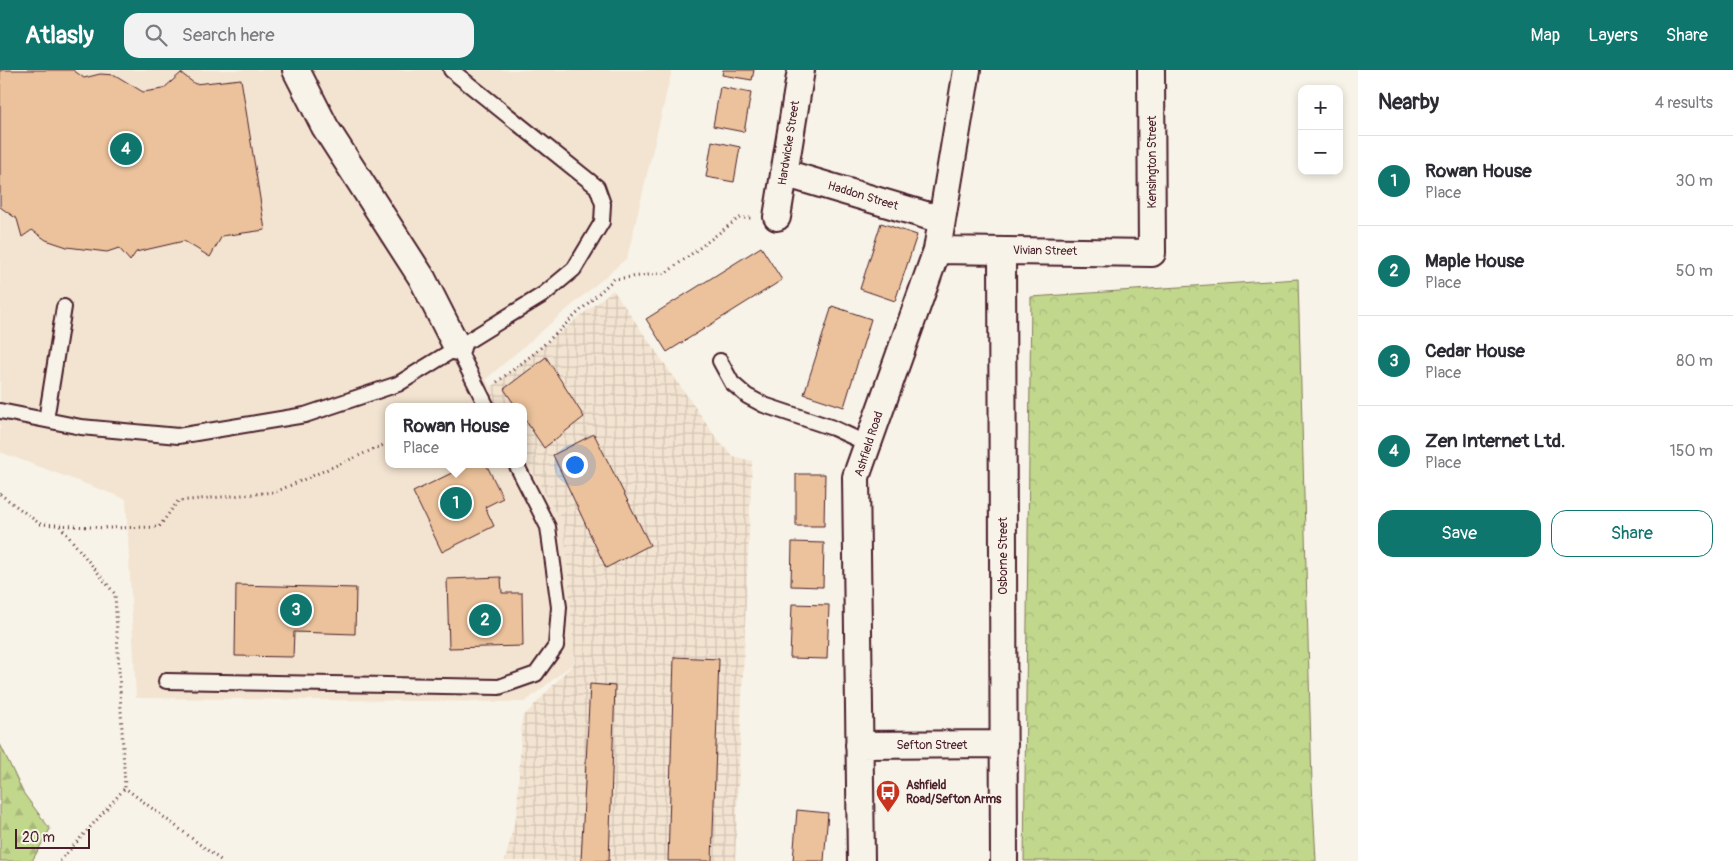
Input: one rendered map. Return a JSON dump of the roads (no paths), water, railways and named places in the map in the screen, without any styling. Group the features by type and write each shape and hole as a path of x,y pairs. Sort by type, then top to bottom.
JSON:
{"street":[{"path":"296,70 325,127 422,278 457,347"},
{"name":"Hardwicke Street","path":"777,216 800,70"},
{"name":"Ashfield Road","path":"861,861 856,477 937,250 967,70"},
{"name":"Kensington Street","path":"1151,70 1152,253"},
{"name":"Haddon Street","path":"784,173 942,220"},
{"name":"Vivian Street","path":"937,250 1152,253"},
{"name":"Osborne Street","path":"1002,251 1004,861"},
{"name":"Sefton Street","path":"860,745 1004,744"}],"lane":[{"path":"0,412 81,428 178,436 305,415 398,384 544,294 574,269 602,222 604,204 597,187 450,70"},
{"path":"46,420 64,308"},
{"path":"457,347 485,403"},
{"path":"720,361 732,383 746,396 764,405 833,428 868,444"},
{"path":"166,681 499,687 536,674 556,646 559,607 548,527 518,468"}],"place":[{"name":"Zen Internet Ltd.","path":"126,149"},
{"name":"Rowan House","path":"456,503"},
{"name":"Cedar House","path":"296,610"},
{"name":"Maple House","path":"485,620"},
{"name":"Ashfield Road/Sefton Arms","path":"888,813"}]}
